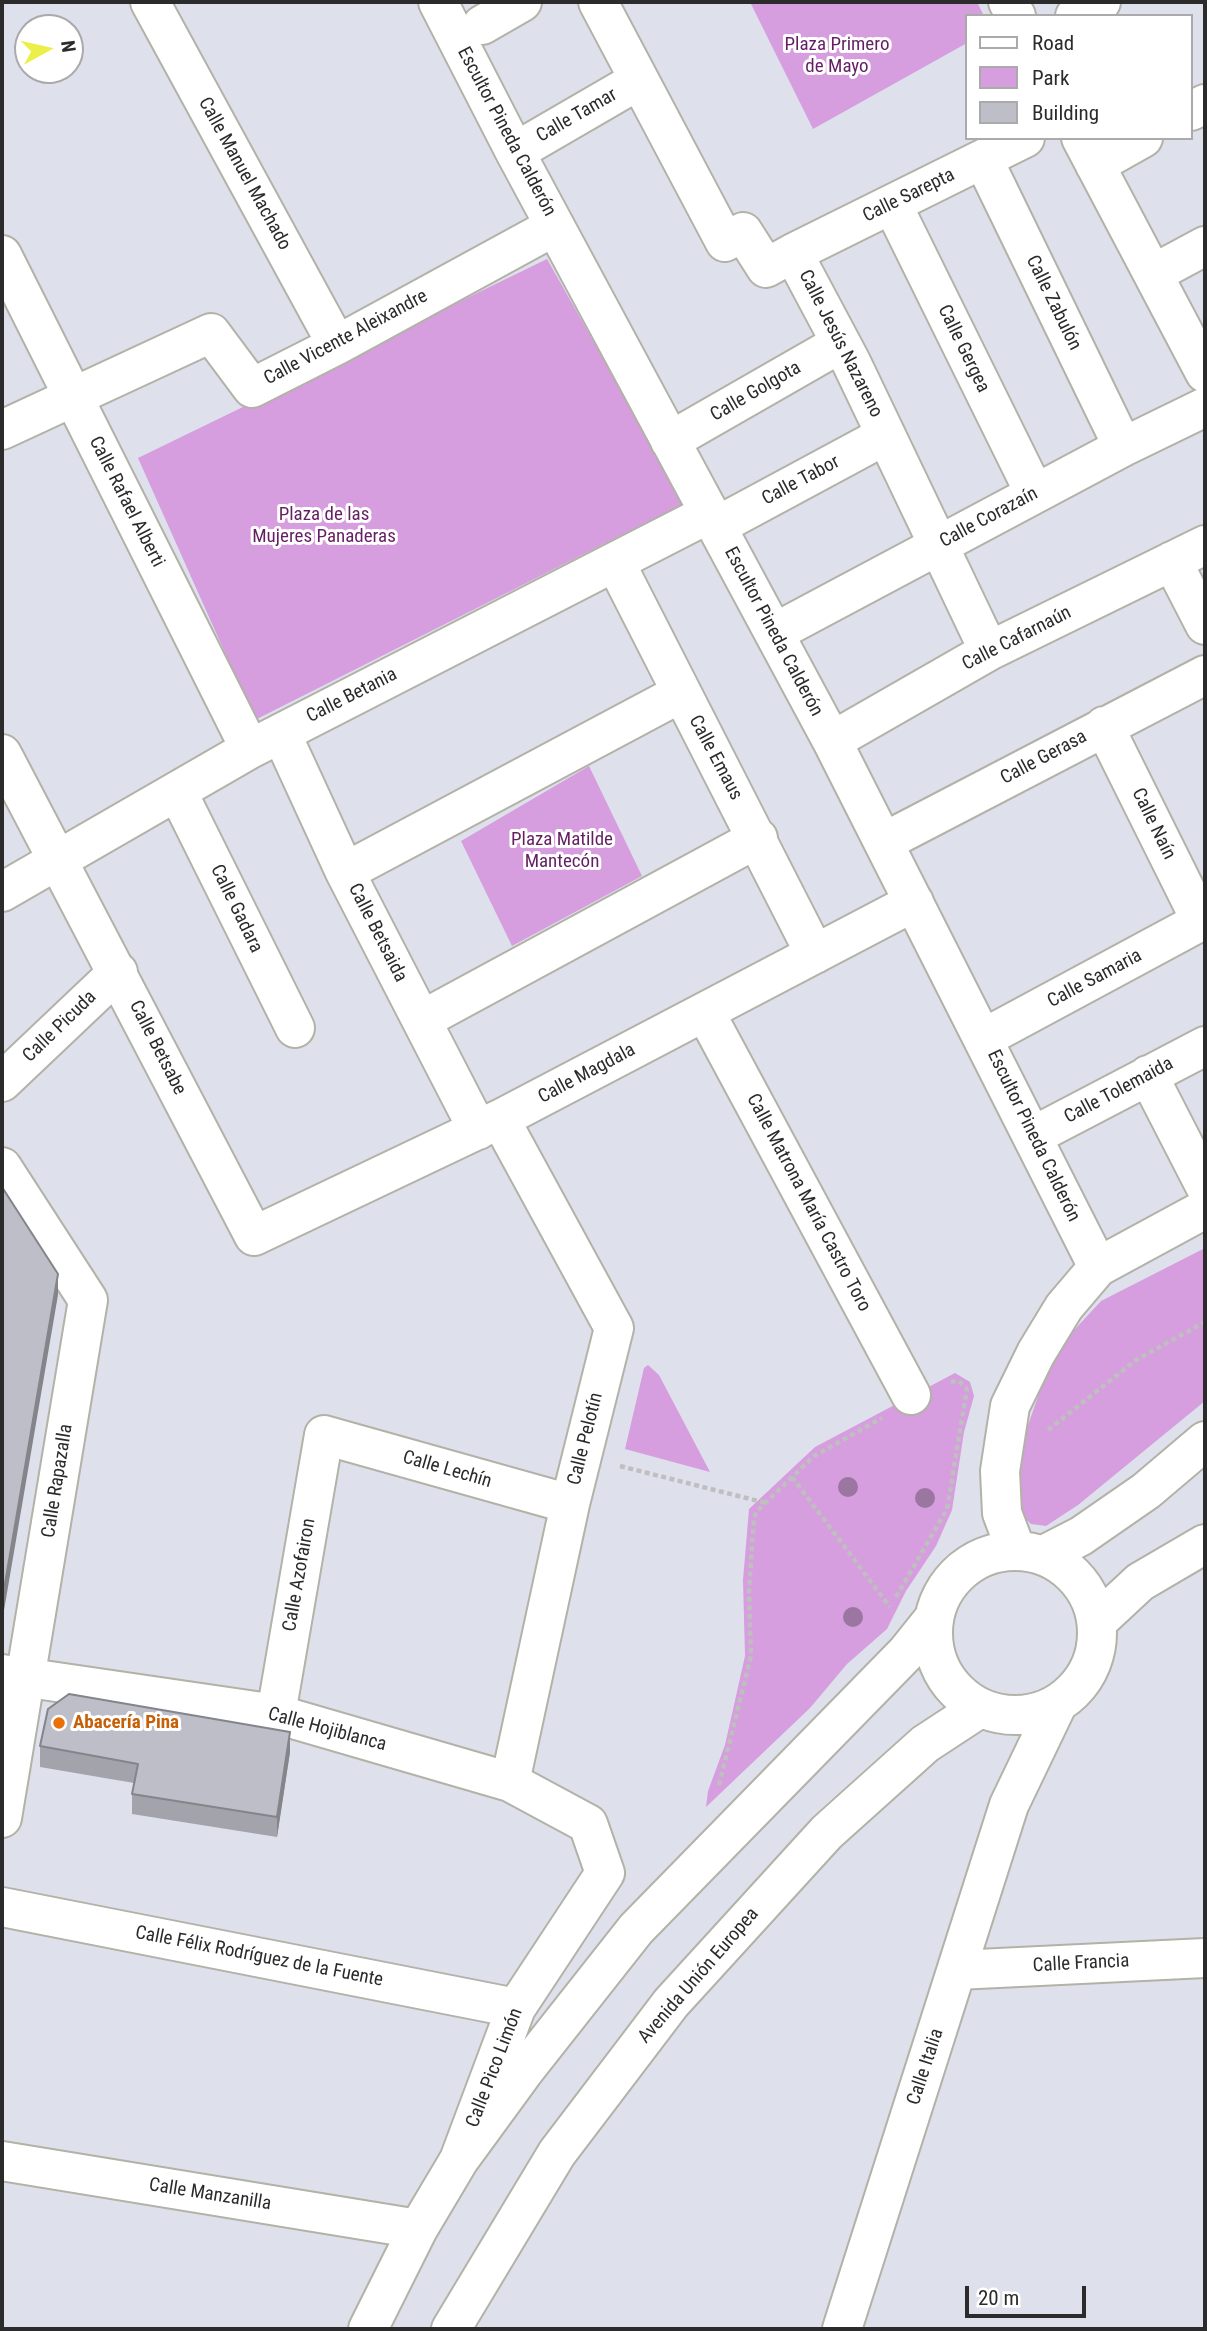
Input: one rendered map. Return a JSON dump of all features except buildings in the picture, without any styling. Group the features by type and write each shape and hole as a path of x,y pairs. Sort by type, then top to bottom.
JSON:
{"street":[{"name":"Calle Manuel Machado","path":"150,2 337,345"},
{"name":"Escultor Pineda Calderón","path":"438,2 515,152 832,741 1098,1267"},
{"path":"482,25 522,2"},
{"name":"Calle Jesús Nazareno","path":"598,2 725,242 743,232 766,268 793,253 841,343 989,651"},
{"path":"1080,14 1101,2"},
{"name":"Calle Tamar","path":"515,152 639,80"},
{"name":"Calle Sarepta","path":"793,253 1021,140"},
{"path":"1135,140 1088,152 1205,373"},
{"name":"Calle Zabulón","path":"983,159 1123,447"},
{"name":"Calle Gergea","path":"892,204 1035,494"},
{"name":"Calle Vicente Aleixandre","path":"2,430 72,395 211,333 252,388 337,345 555,226"},
{"path":"1153,274 1205,246"},
{"name":"Calle Rafael Alberti","path":"2,256 72,395 266,741"},
{"name":"Calle Golgota","path":"670,441 841,343"},
{"name":"Calle Corazaín","path":"774,633 1123,447 1205,407"},
{"name":"Calle Tabor","path":"713,520 886,435"},
{"name":"Calle Betania","path":"2,892 266,741 615,562 713,520"},
{"path":"1189,553 1205,625"},
{"name":"Calle Cafarnaún","path":"832,741 989,651 1189,553"},
{"name":"Calle Emaus","path":"615,562 815,954"},
{"name":"Calle Gerasa","path":"884,842 1205,675"},
{"path":"345,872 681,693"},
{"name":"Calle Naín","path":"1104,726 1203,920"},
{"name":"Calle Betsaida","path":"266,741 345,872 422,1020 489,1124"},
{"name":"Calle Betsabe","path":"2,754 254,1236"},
{"name":"Calle Gadara","path":"177,790 295,1028"},
{"path":"422,1020 758,838"},
{"name":"Calle Magdala","path":"254,1236 489,1124 914,902"},
{"name":"Calle Samaria","path":"984,1038 1203,920"},
{"name":"Calle Picuda","path":"2,1083 118,972"},
{"name":"Calle Matrona María Castro Toro","path":"705,1012 915,1398"},
{"name":"Calle Tolemaida","path":"1033,1136 1205,1046"},
{"path":"1148,1075 1205,1186"},
{"name":"Calle Pelotín","path":"489,1124 614,1328 570,1504 510,1782"},
{"name":"Calle Rapazalla","path":"2,1167 88,1300 14,1676 2,1818"},
{"path":"934,1618 935,1652 940,1668 953,1687 993,1712 1035,1714 1057,1705 1076,1690 1090,1669 1097,1646 1097,1622 1093,1603 1084,1586 1068,1569 1030,1552 1002,1513 1000,1471 1010,1406 1036,1353 1064,1307 1098,1267 1205,1209"},
{"name":"Calle Lechín","path":"324,1435 570,1504"},
{"name":"Calle Azofairon","path":"276,1714 324,1435"},
{"path":"368,2329 418,2229 459,2160 524,2071 636,1929 906,1653 934,1618 944,1591 962,1570 978,1559 1030,1552 1080,1536 1146,1491 1205,1441"},
{"path":"962,1570 1000,1471"},
{"path":"1097,1622 1140,1582 1205,1544"},
{"name":"Calle Hojiblanca","path":"14,1676 276,1714 510,1782 588,1824 605,1873"},
{"name":"Calle Italia","path":"842,2329 1009,1805 1057,1705"},
{"name":"Calle Italia","path":"993,1712 1009,1805"},
{"name":"Avenida Unión Europea","path":"451,2329 557,2153 671,2003 827,1832 925,1744 993,1712"},
{"name":"Calle Pico Limón","path":"459,2160 516,2008 605,1873"},
{"name":"Calle Félix Rodríguez de la Fuente","path":"2,1907 516,2008"},
{"name":"Calle Francia","path":"957,1970 1205,1958"},
{"name":"Calle Manzanilla","path":"2,2161 418,2229"}],"path":[{"path":"1000,1471 1136,1360 1205,1322"},
{"path":"730,1779 718,1789 751,1656 750,1577 754,1518 814,1456 915,1398 956,1380 967,1389 947,1509 886,1615"},
{"path":"631,1469 766,1503"},
{"path":"792,1477 890,1607"}],"green space":[{"name":"Plaza Primero de Mayo","path":"750,2 977,2 983,14 965,14 965,44 813,129"},
{"name":"Plaza de las Mujeres Panaderas","path":"547,259 685,503 255,720 138,458"},
{"name":"Plaza Matilde Mantecón","path":"589,766 642,876 512,946 461,841"},
{"path":"1205,1248 1205,1401 1078,1505 1046,1526 1031,1524 1016,1510 1015,1485 1026,1431 1043,1382 1065,1340 1101,1301"},
{"path":"648,1365 659,1375 710,1472 625,1449 644,1368"},
{"path":"955,1373 970,1382 974,1396 964,1432 952,1510 936,1546 906,1591 887,1629 847,1664 810,1708 706,1807 708,1791 725,1745 745,1656 743,1580 749,1509 815,1447"}],"place":[{"name":"Abacería Pina","path":"59,1723"}]}
